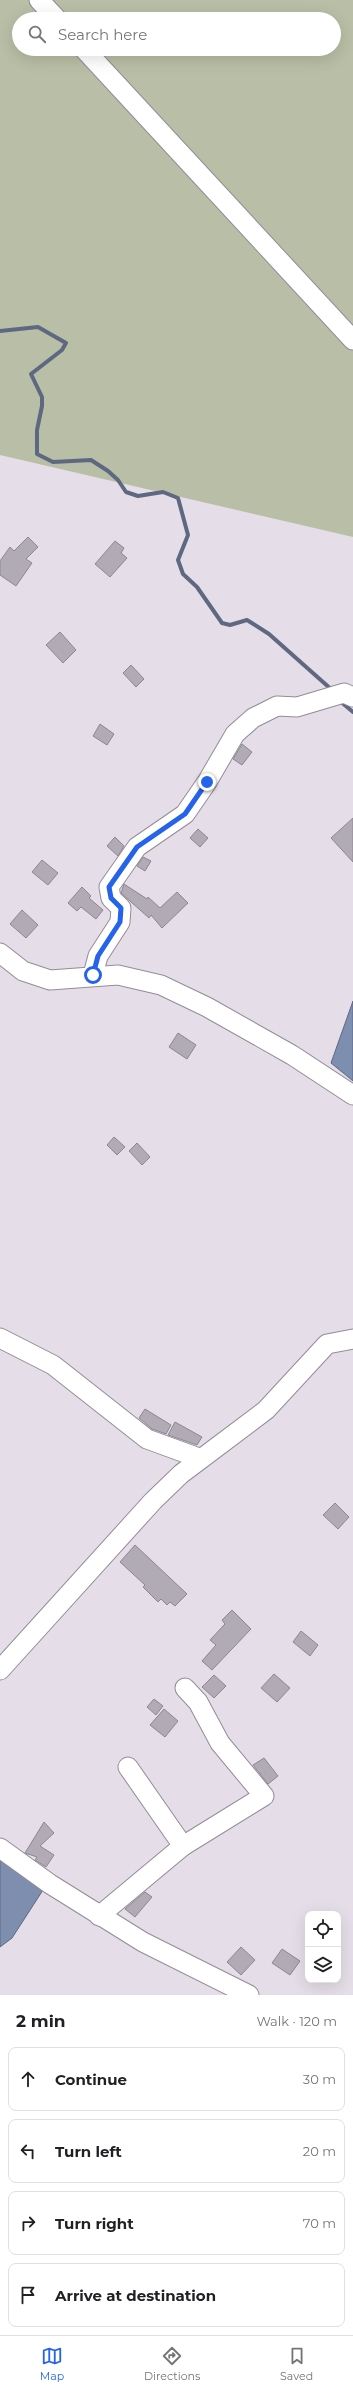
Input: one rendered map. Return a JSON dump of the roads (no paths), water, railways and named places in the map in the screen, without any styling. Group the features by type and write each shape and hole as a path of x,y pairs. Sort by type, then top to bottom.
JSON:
{"street":[{"path":"39,0 50,12"},
{"path":"90,56 353,340"},
{"path":"93,975 98,956 120,922 121,908 111,898 109,887 137,847 185,814 207,782 235,734 252,718 277,706 297,707 344,693 353,697"},
{"path":"0,953 23,971 50,980 93,975 118,975 161,984 207,1007 292,1054 353,1096"},
{"path":"0,1338 53,1365 147,1439 199,1458"},
{"path":"0,1670 153,1502 199,1458 225,1442 266,1410 327,1344 353,1339"},
{"path":"99,1916 183,1846 264,1796 220,1743 198,1702 185,1688"},
{"path":"128,1767 183,1846"},
{"path":"0,1848 99,1916 143,1942 249,1995"}],"water":[{"path":"353,1001 353,1081 331,1063"},
{"path":"0,1857 43,1890 12,1938 0,1947"}],"waterway":[{"path":"0,331 38,327 66,343 62,350 31,374 42,397 42,406 37,430 37,454 53,462 91,460 108,471 118,480 126,492 138,496 163,492 178,498 188,535 178,560 183,574 197,587 222,623 230,625 247,620 269,634 332,690"},
{"path":"340,701 353,712"}]}
